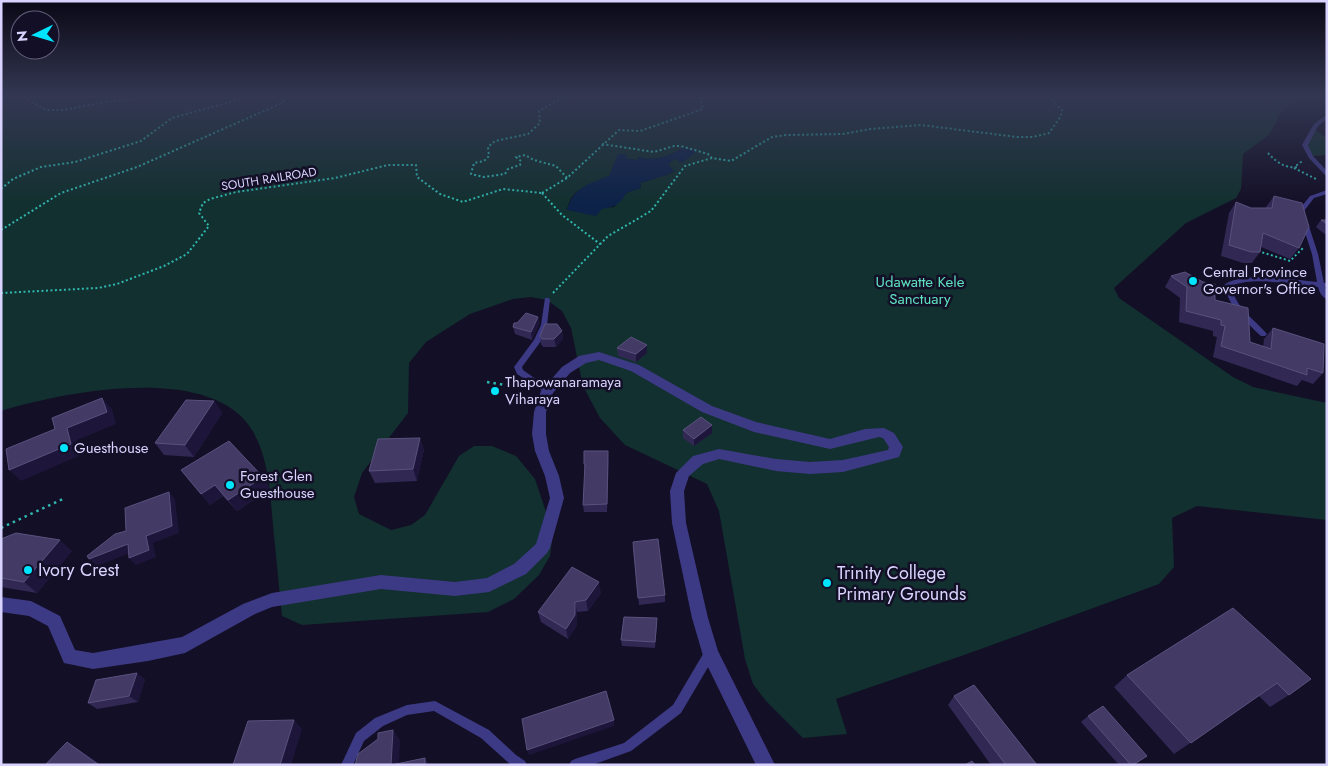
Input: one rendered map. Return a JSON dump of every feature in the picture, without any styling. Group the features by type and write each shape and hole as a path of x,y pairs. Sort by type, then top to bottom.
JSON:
{"street":[{"path":"1,604 31,610 54,621 70,658 93,661 148,653 185,645 249,609 272,600 381,582 455,589 489,585 520,569 542,548 557,498 552,476 542,451 539,434 540,412 547,392 566,370 583,359 599,356 635,368 707,409 754,427 830,444 842,443 874,432 883,432 889,436 896,447 894,453 843,466 810,468 776,465 719,454 698,460 683,473 676,491 679,523 700,618 710,652 766,765"}],"lane":[{"path":"1312,133 1305,145 1311,157 1327,175"},
{"path":"1327,192 1312,197 1301,211 1318,262 1327,297"},
{"path":"1263,334 1240,312 1232,300 1227,286 1232,282 1263,280 1323,285"},
{"path":"546,300 544,325 518,367 520,372 547,392"},
{"path":"575,765 627,747 677,709 710,652"},
{"path":"347,765 360,737 379,722 407,710 435,706 485,734 521,765"}],"path":[{"path":"1,189 13,179 41,167 75,162 111,152 141,141 152,133"},
{"path":"1,230 20,219 40,203 69,189 144,164 211,133"},
{"path":"530,133 495,141 488,147 489,156 484,161 474,163 471,174 484,177 505,174 508,169 520,165 521,161 516,157 525,155 534,160 556,166 567,178"},
{"path":"600,244 562,215 542,193 567,178 616,133"},
{"path":"546,300 608,236 652,211 685,166 712,158 731,161 772,137 853,133"},
{"path":"983,133 1033,137 1049,133"},
{"path":"602,144 654,152 674,146 708,154 712,158"},
{"path":"1268,152 1276,160 1318,180"},
{"path":"1294,168 1298,167 1297,165 1301,162 1300,157"},
{"name":"SOUTH RAILROAD","path":"1,293 98,288 117,284 164,266 187,254 209,226 199,213 203,203 210,199 236,192 335,178 388,165 416,164 417,177 440,194 463,202 503,189 542,193"},
{"path":"1257,258 1259,242"},
{"path":"1258,251 1290,261 1296,257 1304,245 1312,243"},
{"path":"487,382 547,392"},
{"path":"1,528 65,498"}],"green space":[{"name":"Udawatte Kele Sanctuary","path":"1,133 1271,133 1243,154 1241,189 1236,198 1186,223 1114,288 1119,298 1233,377 1253,387 1327,403 1327,520 1197,506 1172,518 1174,567 1159,584 967,654 836,699 847,734 803,738 766,701 753,684 745,659 719,511 707,484 625,445 600,418 583,386 571,328 562,311 547,300 531,297 513,299 470,314 426,342 409,363 408,413 362,473 354,497 359,514 391,530 411,525 425,515 459,456 474,446 492,446 516,456 535,479 553,533 550,556 539,575 514,599 488,612 302,625 282,616 270,488 265,464 258,441 252,430 232,409 204,396 171,389 134,388 61,396 1,411","holes":["683,148 668,165 674,171 640,183 641,188 626,193 614,207 567,210 570,201 578,190 610,175 627,159 638,160 639,157 650,159 662,157"]},
{"path":"1313,133 1319,133 1327,138 1327,155 1312,156 1307,141"}],"water":[{"path":"683,148 697,151 682,163 675,159 668,164 674,171 640,183 641,188 626,193 620,202 602,209 596,216 567,210 578,191 588,184 609,176 618,154 625,154 627,159 638,160 639,157 650,159 667,156"}],"building":[{"path":"1274,196 1302,203 1309,227 1299,248 1263,233 1260,252 1251,252 1229,245 1236,202 1251,208 1272,208"},
{"path":"1185,272 1203,282 1215,284 1215,300 1248,308 1250,342 1271,349 1273,328 1324,344 1323,373 1307,368 1307,375 1221,346 1225,326 1221,325 1221,320 1186,311 1187,287 1171,276"},
{"path":"526,313 538,317 531,332 513,327 514,323 517,323"},
{"path":"545,324 557,324 562,331 554,339 542,339 540,336"},
{"path":"631,337 647,345 636,354 617,348"},
{"path":"102,398 107,412 67,428 71,444 9,470 6,449 55,429 52,418"},
{"path":"186,400 214,401 185,445 155,443"},
{"path":"701,417 712,425 694,439 683,430"},
{"path":"420,438 413,469 369,471 378,439"},
{"name":"Forest Glen Guesthouse","path":"229,441 263,477 228,500 215,485 201,494 181,470"},
{"path":"584,451 608,451 607,504 583,505"},
{"path":"169,492 172,526 146,536 149,550 129,558 128,544 89,559 87,556 115,534 126,531 125,508"},
{"path":"16,533 60,540 24,582 1,578 1,539"},
{"path":"658,539 665,595 638,598 633,542"},
{"path":"572,567 599,582 586,600 575,602 575,615 566,629 538,612"},
{"path":"1233,608 1311,679 1289,695 1277,683 1191,743 1127,675"},
{"path":"624,617 657,618 655,642 621,640"},
{"path":"137,673 129,696 88,703 96,680"},
{"path":"974,685 1037,765 1006,765 954,696"},
{"path":"606,691 614,720 527,750 522,719"},
{"path":"1103,706 1147,756 1131,765 1088,716"},
{"path":"294,720 280,765 233,765 248,721"},
{"path":"393,730 391,765 355,765 358,754 378,739 378,733"},
{"path":"67,742 99,765 45,765"},
{"path":"425,758 425,765 391,765"},
{"path":"972,761 975,765 965,765"}],"place":[{"name":"Central Province Governor's Office","path":"1193,281"},
{"name":"Thapowanaramaya Viharaya","path":"495,391"},
{"name":"Guesthouse","path":"64,448"},
{"name":"Forest Glen Guesthouse","path":"230,485"},
{"name":"Ivory Crest","path":"28,570"},
{"name":"Trinity College Primary Grounds","path":"827,583"}]}
